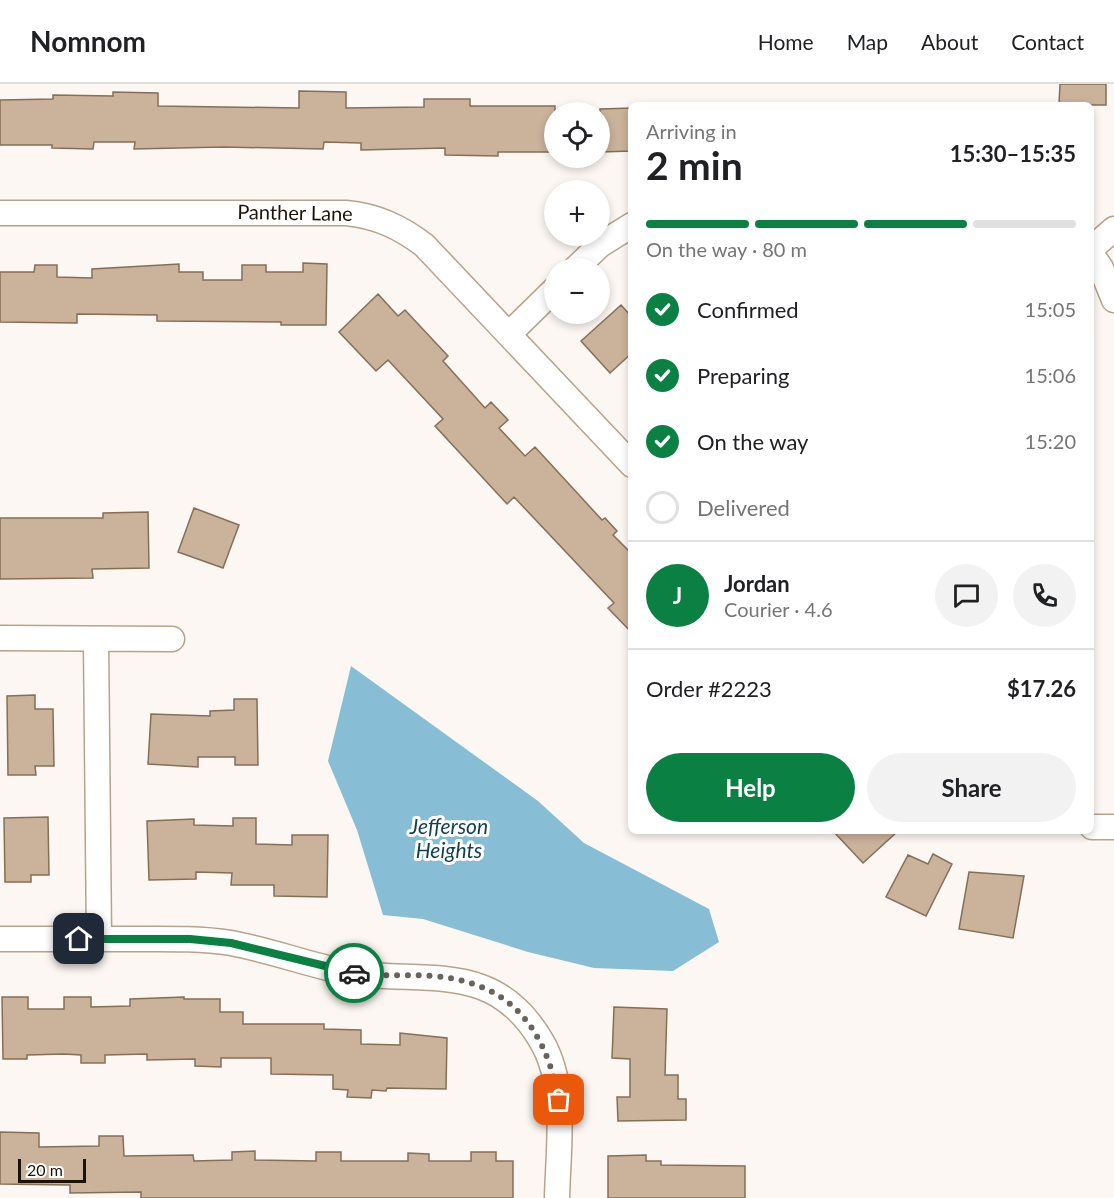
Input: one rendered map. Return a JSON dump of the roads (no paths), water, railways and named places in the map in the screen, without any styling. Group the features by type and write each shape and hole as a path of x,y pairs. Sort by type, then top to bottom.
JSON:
{"street":[{"name":"Panther Lane","path":"0,213 346,213 368,215 406,231 424,245 628,461"},
{"path":"586,258 600,245 628,228"},
{"path":"1094,246 1114,229"},
{"path":"1094,258 1104,275 1114,300"},
{"path":"509,334 544,300"},
{"path":"0,638 172,639"},
{"path":"96,639 99,939"},
{"path":"1094,827 1114,827"},
{"path":"0,939 190,939 231,943 340,971 369,975 433,976 482,986 504,998 528,1023 543,1043 554,1072 559,1100 557,1198"}],"water":[{"name":"Jefferson Heights","path":"351,666 538,801 584,843 709,909 719,942 673,971 594,968 528,952 423,919 383,915 357,830 328,761"}]}
